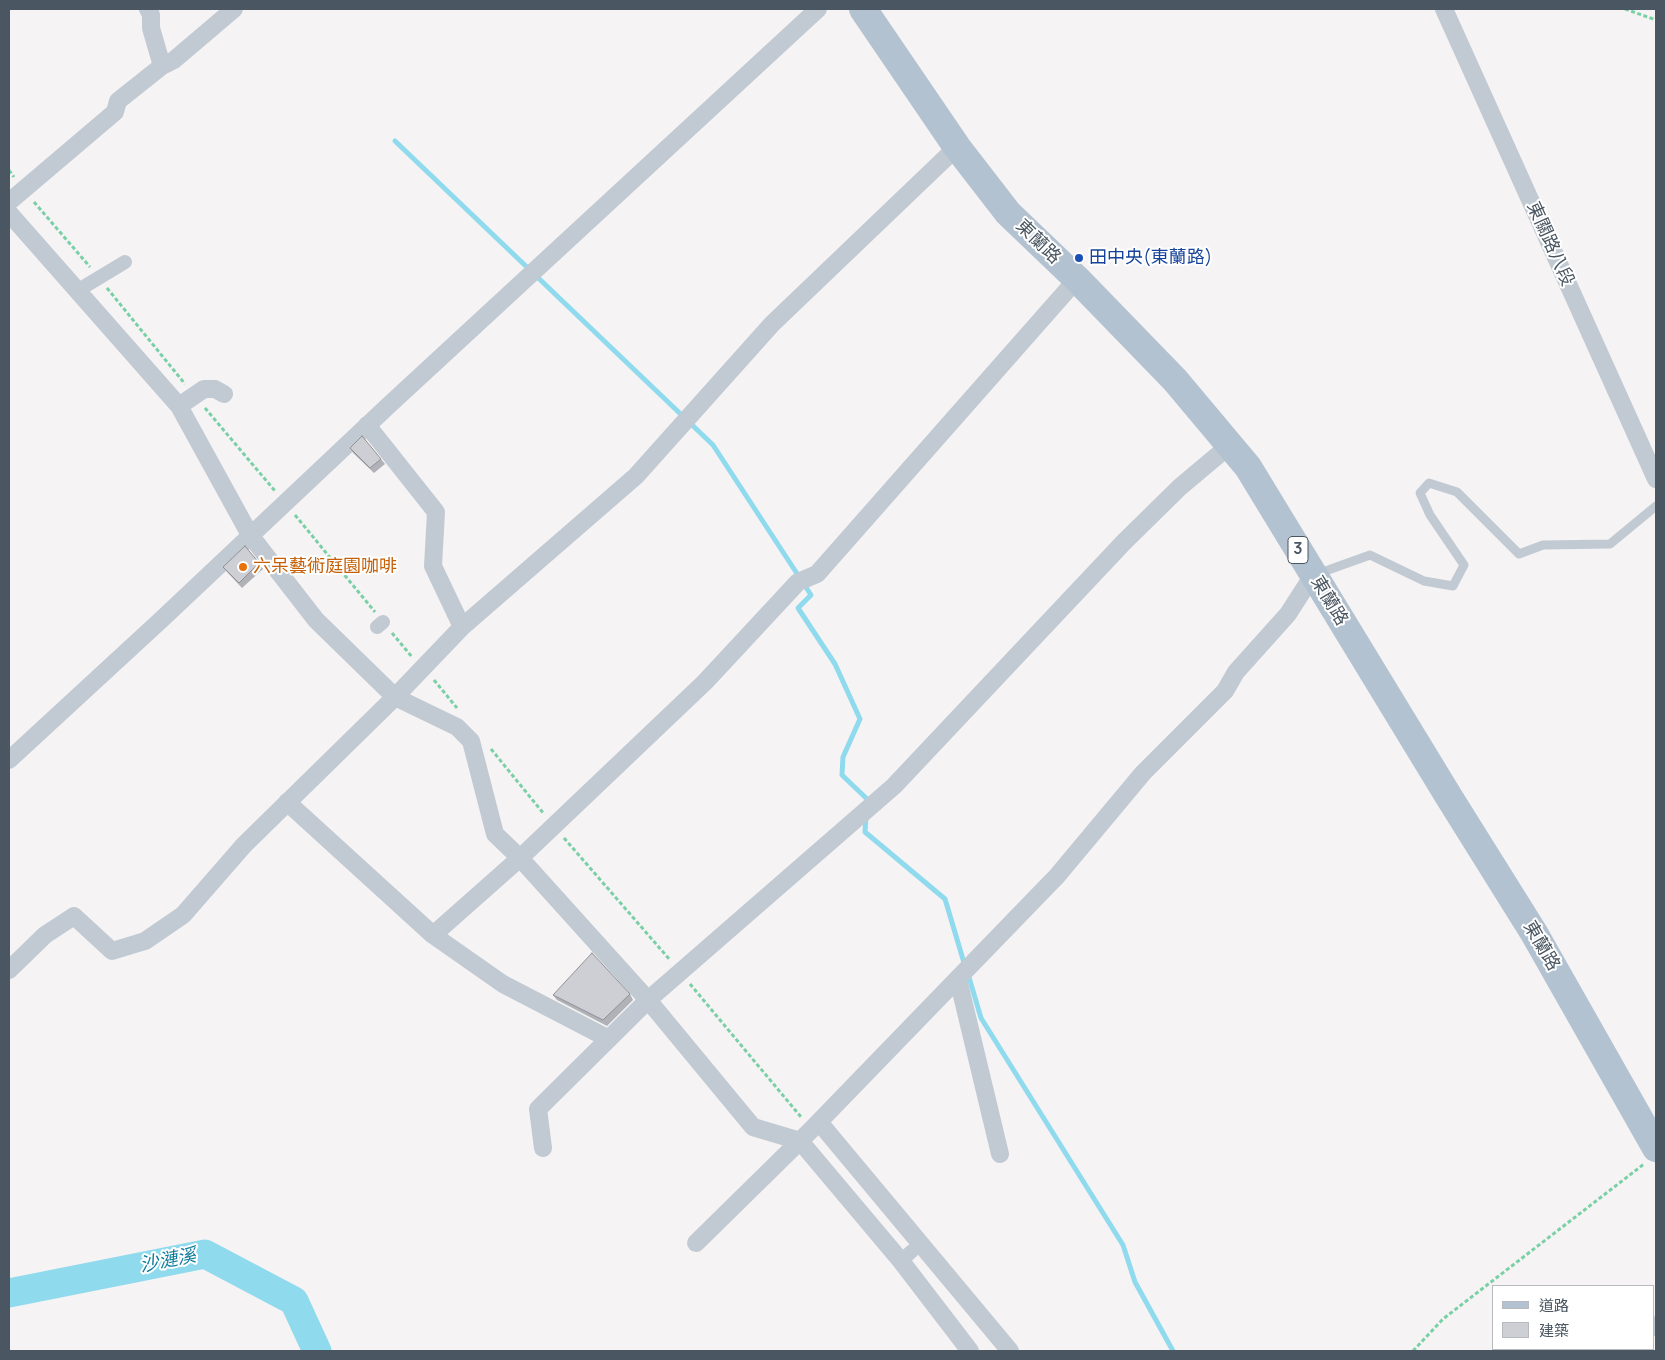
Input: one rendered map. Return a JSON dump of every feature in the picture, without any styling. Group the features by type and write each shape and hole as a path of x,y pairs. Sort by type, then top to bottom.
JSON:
{"main road":[{"name":"東蘭路","path":"863,9 957,147 1008,213 1077,279 1175,380 1248,468 1534,932 1652,1154"}],"street":[{"path":"148,9 151,15 151,28 162,66"},
{"path":"9,202 115,112 118,101 162,66 174,60 234,9"},
{"path":"9,760 286,503 367,425 818,9"},
{"name":"東關路八段","path":"1444,9 1656,479"},
{"path":"9,970 45,935 74,916 112,951 145,942 183,915 244,845 395,697 462,627 636,476 772,324 957,147"},
{"path":"9,213 179,406 250,535 316,620 395,697 457,727 471,741 495,834 520,858 648,1000 753,1127 810,1131 1010,1351"},
{"path":"77,291 125,262"},
{"path":"433,935 520,858 705,682 798,582 817,574 1077,279"},
{"path":"179,406 204,389 215,389 224,394"},
{"path":"367,425 436,512 433,566 462,627"},
{"path":"543,1148 538,1109 648,1000 894,786 1124,542 1180,488 1230,445"},
{"path":"696,1243 810,1131 1057,876 1143,773 1225,692 1236,672 1288,614 1314,575"},
{"path":"287,802 433,935 503,984 609,1039"},
{"path":"958,979 1000,1154"},
{"path":"810,1131 906,1256 970,1351"}],"lane":[{"path":"1314,575 1370,555 1424,581 1453,586 1464,565 1430,515 1420,493 1429,483 1457,492 1519,554 1543,544 1610,544 1656,506"}],"path":[{"path":"1625,9 1656,20"},
{"path":"9,170 14,176"},
{"path":"31,200 99,277 194,396 286,503 380,624 414,659"},
{"path":"432,678 463,715"},
{"path":"487,745 680,972 810,1131"},
{"path":"1412,1351 1443,1319 1652,1154"}],"building":[{"path":"362,436 381,459 370,468 350,448"},
{"name":"六呆藝術庭園咖啡","path":"245,546 259,563 239,583 223,567"},
{"path":"592,953 630,994 603,1020 553,995"}],"waterway":[{"path":"395,141 713,445 811,595 798,608 835,664 860,719 843,757 842,775 867,799 866,803"},
{"path":"866,817 865,832 945,899 965,966"},
{"path":"968,974 981,1018 1123,1245 1135,1282 1173,1351"},
{"name":"沙漣溪","path":"9,1293 205,1254 294,1301 317,1351"}],"place":[{"name":"田中央(東蘭路)","path":"1079,258"},
{"name":"六呆藝術庭園咖啡","path":"243,567"}]}
